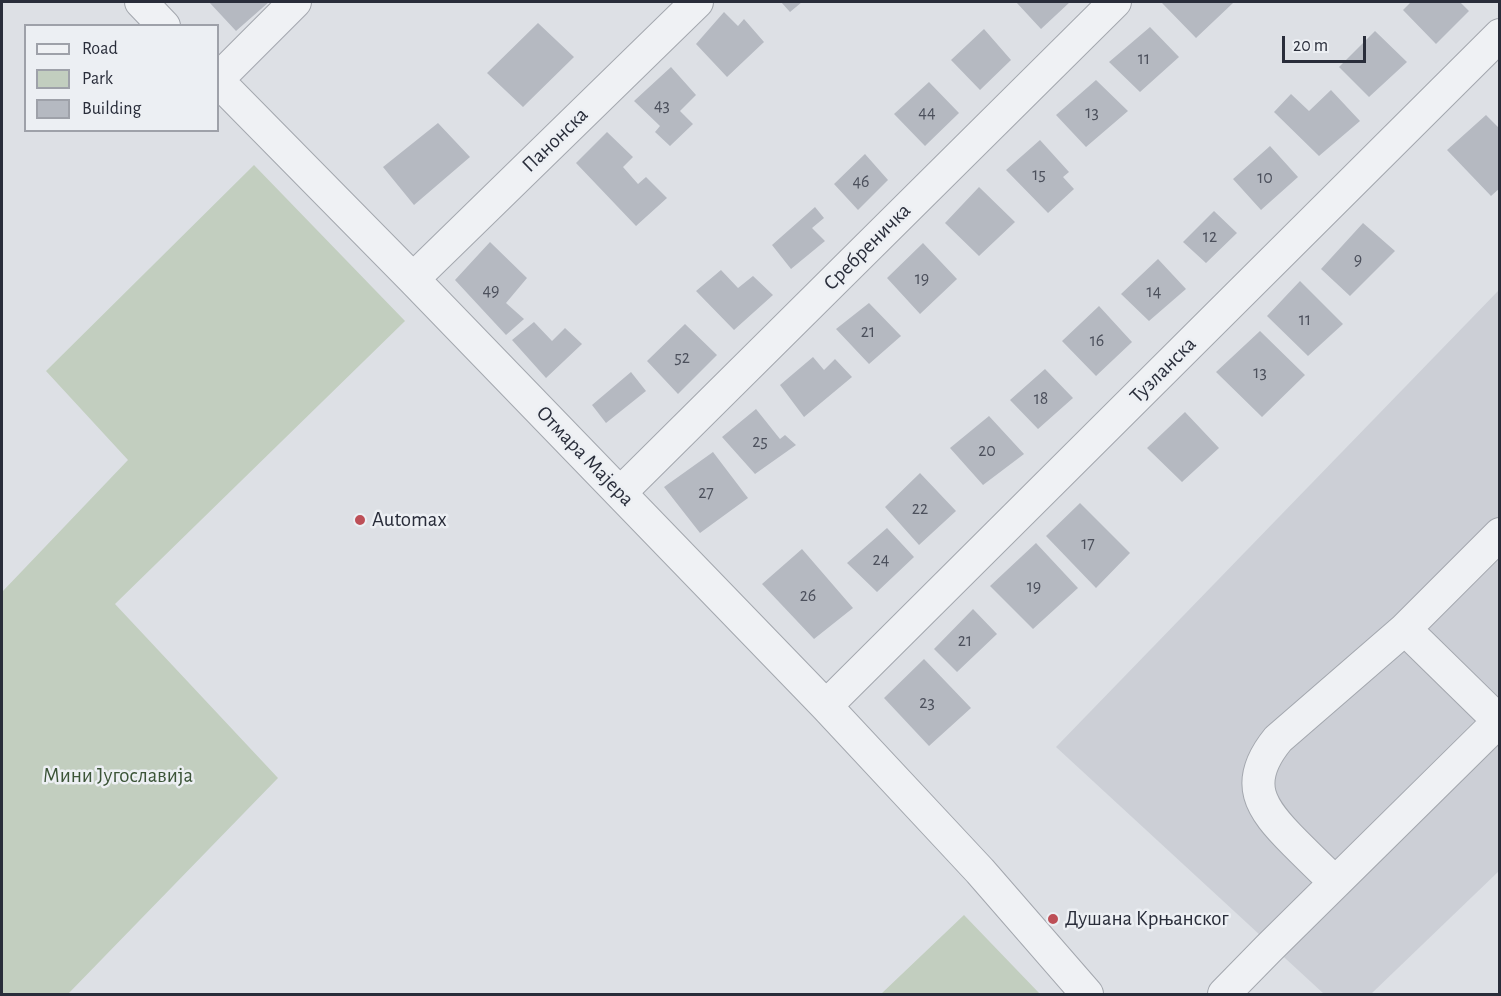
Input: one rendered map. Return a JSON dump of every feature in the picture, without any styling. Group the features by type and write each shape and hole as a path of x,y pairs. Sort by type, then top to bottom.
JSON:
{"street":[{"path":"141,2 162,24"},
{"path":"219,79 295,2"},
{"name":"Панонска","path":"413,279 697,2"},
{"name":"Сребреничка","path":"620,492 1115,2"},
{"name":"Тузланска","path":"826,706 1500,35"},
{"name":"Отмара Мајера","path":"219,81 826,706 980,871 1087,994"},
{"path":"1335,882 1268,814 1261,796 1260,767 1278,739 1405,629 1500,534"},
{"path":"1224,994 1499,720 1405,629"}],"shaded area":[{"path":"1499,290 1499,871 1371,994 1324,994 1056,747"}],"green space":[{"name":"Мини Југославија","path":"254,165 405,321 115,604 278,778 68,994 2,994 2,592 128,460 46,371"},
{"path":"964,915 1040,994 881,994"}],"building":[{"path":"209,2 269,2 236,31"},
{"path":"781,2 802,2 790,12"},
{"path":"1016,2 1070,2 1041,29"},
{"path":"1411,2 1460,2 1469,11 1436,44 1403,10"},
{"path":"1162,3 1233,3 1196,38"},
{"path":"724,12 738,26 744,19 764,42 727,77 696,44"},
{"path":"538,23 574,57 523,107 487,73"},
{"path":"1150,27 1179,57 1140,92 1109,62"},
{"path":"984,29 1011,60 980,90 951,60"},
{"path":"1375,31 1407,62 1369,97 1339,67"},
{"path":"671,67 696,95 680,111 693,124 670,146 655,132 660,126 634,101"},
{"path":"1096,80 1128,111 1086,147 1056,115"},
{"path":"929,82 959,113 925,146 894,114"},
{"path":"1331,90 1360,121 1319,156 1274,112 1291,94 1309,111"},
{"path":"1486,115 1500,129 1500,188 1491,196 1447,150"},
{"path":"438,123 470,157 414,205 383,167"},
{"path":"607,132 633,157 623,167 638,184 646,177 667,198 636,226 576,163"},
{"path":"1040,140 1069,172 1063,177 1074,189 1048,213 1006,170"},
{"path":"1270,146 1298,177 1261,210 1233,179"},
{"path":"865,154 888,180 858,210 834,184"},
{"path":"979,187 1015,222 979,256 945,223"},
{"path":"815,207 824,218 812,228 825,241 791,269 772,245"},
{"path":"1214,211 1237,233 1206,263 1183,242"},
{"path":"1363,223 1395,251 1350,296 1321,269"},
{"path":"490,242 527,278 506,303 524,319 506,335 455,280"},
{"path":"923,243 957,279 920,314 887,278"},
{"path":"1158,259 1186,289 1149,321 1121,294"},
{"path":"721,270 738,288 753,276 773,295 734,330 696,291"},
{"path":"1300,281 1343,324 1308,356 1267,316"},
{"path":"869,303 901,336 869,364 836,329"},
{"path":"1099,306 1132,342 1096,376 1062,341"},
{"path":"534,322 552,341 565,328 582,344 546,378 512,340"},
{"path":"685,324 717,355 678,394 647,361"},
{"path":"1260,331 1305,375 1262,417 1216,372"},
{"path":"813,357 824,370 835,359 852,377 804,417 780,385"},
{"path":"1045,369 1073,398 1038,429 1010,400"},
{"path":"631,372 646,391 606,423 592,405"},
{"path":"756,409 780,439 785,435 796,445 755,474 722,437"},
{"path":"1185,412 1219,448 1182,482 1147,448"},
{"path":"989,416 1024,454 983,485 950,448"},
{"path":"713,452 748,498 700,533 664,487"},
{"path":"920,473 956,511 919,545 885,507"},
{"path":"1080,503 1130,553 1096,588 1046,536"},
{"path":"887,528 914,557 877,592 847,563"},
{"path":"1036,543 1078,588 1033,629 990,586"},
{"path":"802,549 853,608 814,639 762,584"},
{"path":"973,609 997,634 957,672 934,649"},
{"path":"924,659 971,708 929,746 884,698"}],"place":[{"name":"Automax","path":"360,520"},
{"name":"Душана Крњанског","path":"1053,919"}]}
